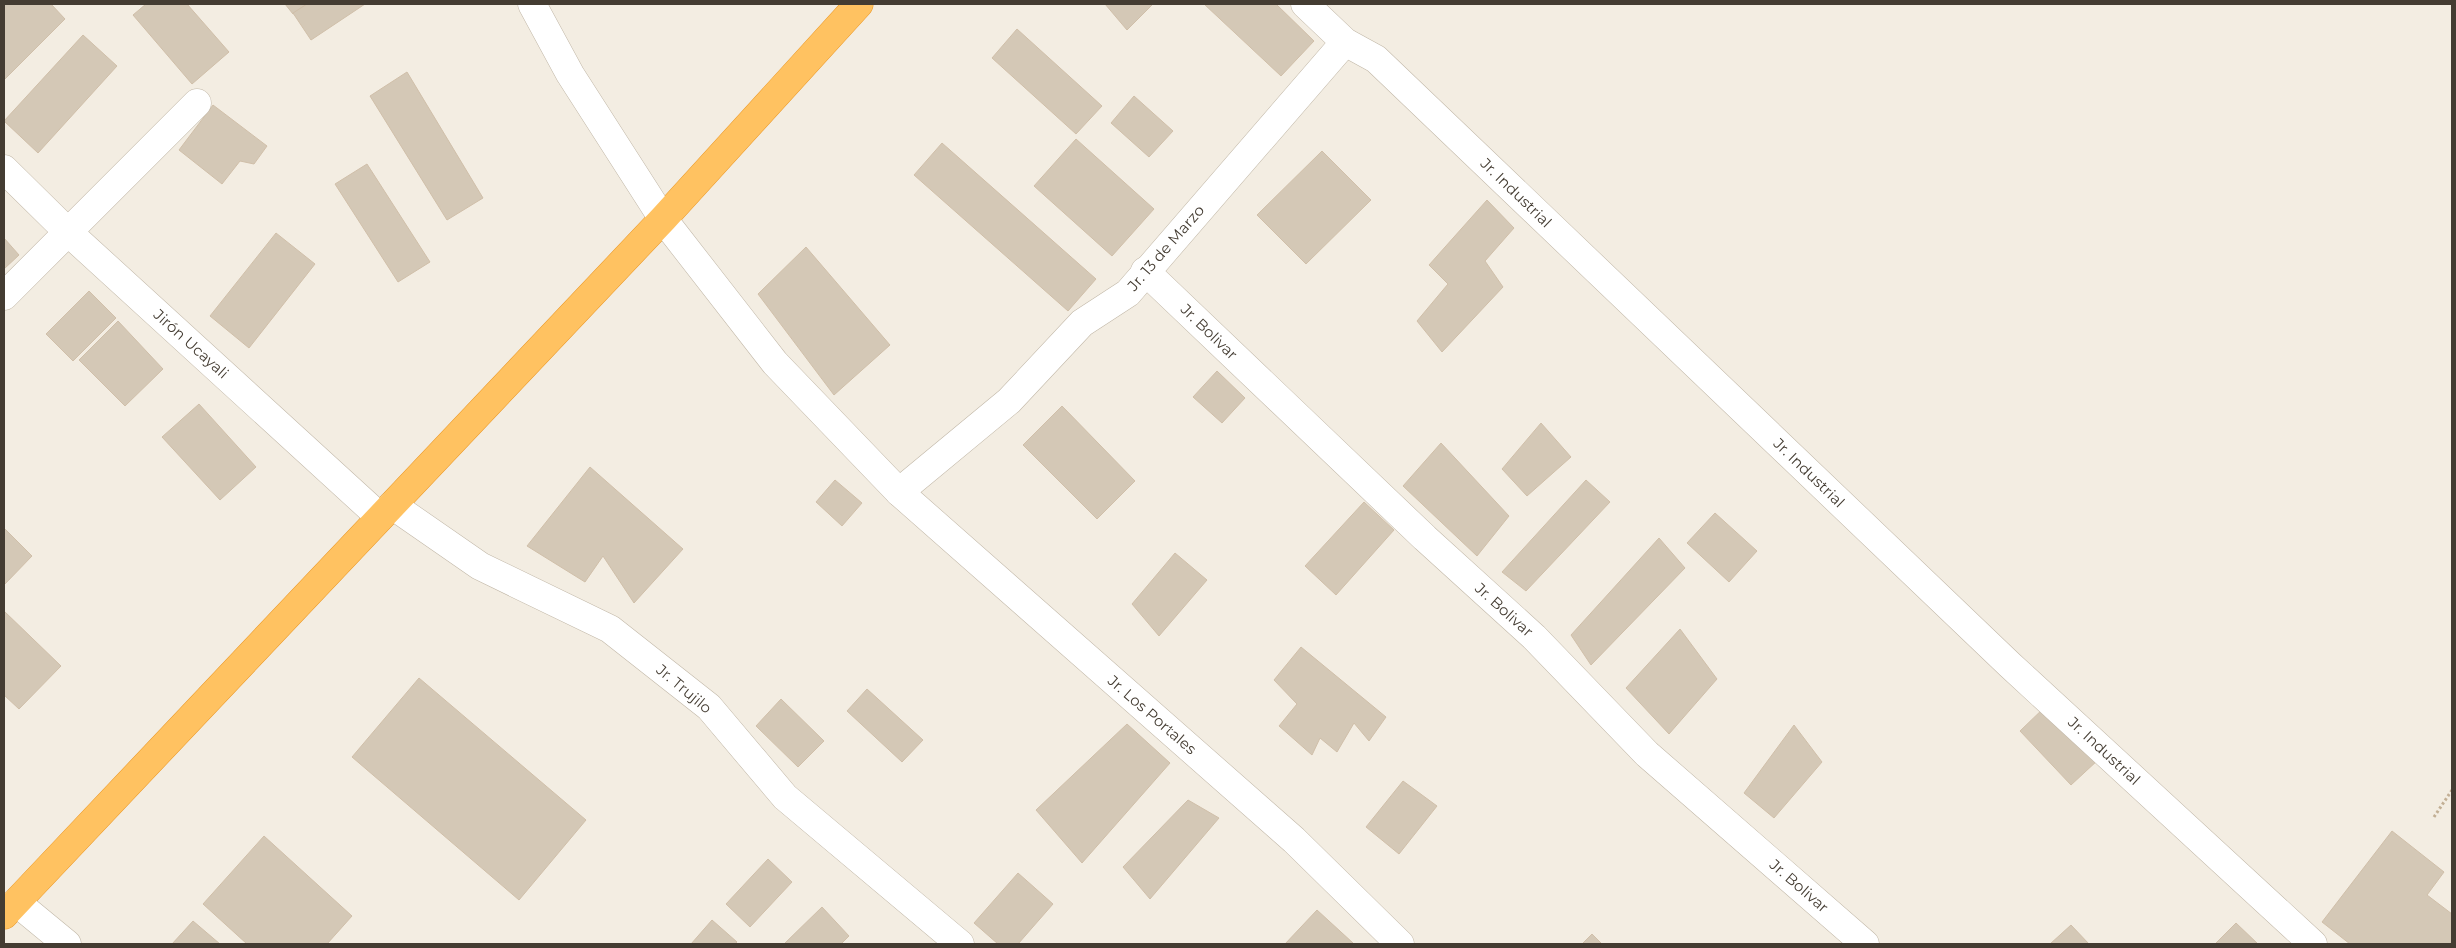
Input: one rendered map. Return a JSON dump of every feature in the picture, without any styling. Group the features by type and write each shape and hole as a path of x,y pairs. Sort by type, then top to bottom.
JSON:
{"highway":[{"path":"10,908 663,219 860,4"}],"street":[{"name":"Jr. Los Portales","path":"532,4 570,74 663,219 775,363 900,492 1294,840 1400,944"},
{"name":"Jr. Industrial","path":"1305,4 1345,42 1376,59 2017,671 2313,944"},
{"name":"Jr. 13 de Marzo","path":"900,492 1009,401 1082,322 1128,293 1145,271 1345,42"},
{"path":"4,296 197,103"},
{"name":"Jirón Ucayali","path":"4,169 68,232 386,511"},
{"name":"Jr. Bolivar","path":"1145,271 1425,538 1534,637 1647,754 1866,944"},
{"name":"Jr. Trujilo","path":"386,511 480,566 610,629 709,707 786,797 960,944"},
{"path":"10,908 67,944"}],"path":[{"path":"2434,817 2452,790"}],"building":[{"path":"4,4 51,4 65,19 4,80"},
{"path":"146,4 187,4 229,52 192,84 133,15"},
{"path":"285,4 307,4 293,14"},
{"path":"307,4 365,4 311,40 293,13"},
{"path":"1105,4 1153,4 1127,30"},
{"path":"1204,4 1276,4 1314,41 1281,76"},
{"path":"1017,29 1102,106 1076,134 992,58"},
{"path":"83,35 117,66 38,153 4,121"},
{"path":"407,72 483,198 447,220 370,96"},
{"path":"1134,96 1173,131 1149,157 1111,123"},
{"path":"213,105 267,146 254,164 240,161 222,184 179,150"},
{"path":"1076,139 1154,209 1112,256 1034,186"},
{"path":"942,143 1096,279 1068,311 914,175"},
{"path":"1322,151 1371,200 1306,264 1257,215"},
{"path":"367,164 430,262 398,282 335,184"},
{"path":"1487,200 1514,228 1485,261 1503,287 1442,352 1417,321 1448,284 1429,265"},
{"path":"276,233 315,264 249,348 210,316"},
{"path":"4,238 19,255 4,269"},
{"path":"806,247 890,345 834,395 758,294"},
{"path":"89,291 116,318 73,361 46,334"},
{"path":"118,321 163,369 125,406 79,360"},
{"path":"1217,371 1245,398 1222,423 1193,397"},
{"path":"199,404 256,467 220,500 162,437"},
{"path":"1062,406 1135,481 1097,519 1023,445"},
{"path":"1541,423 1571,457 1527,496 1502,469"},
{"path":"1441,443 1509,516 1477,556 1403,486"},
{"path":"590,467 683,549 634,603 603,556 585,582 527,546"},
{"path":"835,480 862,503 842,526 816,502"},
{"path":"1586,480 1610,502 1526,591 1502,572"},
{"path":"1364,502 1394,530 1336,595 1305,566"},
{"path":"1715,513 1757,551 1729,582 1687,543"},
{"path":"4,528 32,556 4,585"},
{"path":"1659,538 1685,568 1591,665 1571,635"},
{"path":"1175,553 1207,580 1159,636 1132,604"},
{"path":"4,611 61,666 19,709 4,695"},
{"path":"1680,629 1717,679 1669,734 1626,688"},
{"path":"1301,647 1386,717 1369,741 1354,723 1337,752 1320,738 1312,755 1279,726 1297,704 1274,680"},
{"path":"419,678 586,820 519,900 352,757"},
{"path":"867,689 923,740 902,762 847,711"},
{"path":"781,699 824,741 798,767 756,726"},
{"path":"2047,705 2098,760 2071,785 2020,731"},
{"path":"1127,724 1170,763 1082,863 1036,810"},
{"path":"1794,725 1822,762 1774,818 1744,793"},
{"path":"1403,781 1437,806 1399,854 1366,827"},
{"path":"1188,800 1219,818 1150,899 1123,867"},
{"path":"2392,831 2444,872 2427,895 2452,914 2452,941 2450,944 2350,944 2322,922"},
{"path":"264,836 352,916 327,944 247,944 203,904"},
{"path":"768,859 792,882 750,927 726,904"},
{"path":"1018,873 1053,904 1018,944 998,944 974,923"},
{"path":"822,907 849,936 841,944 784,944"},
{"path":"1317,910 1353,943 1353,944 1285,944"},
{"path":"712,920 737,942 735,944 691,944"},
{"path":"193,921 220,944 172,944"},
{"path":"2236,923 2258,944 2215,944"},
{"path":"2071,925 2089,944 2050,944"},
{"path":"1592,934 1602,944 1582,944"}]}
